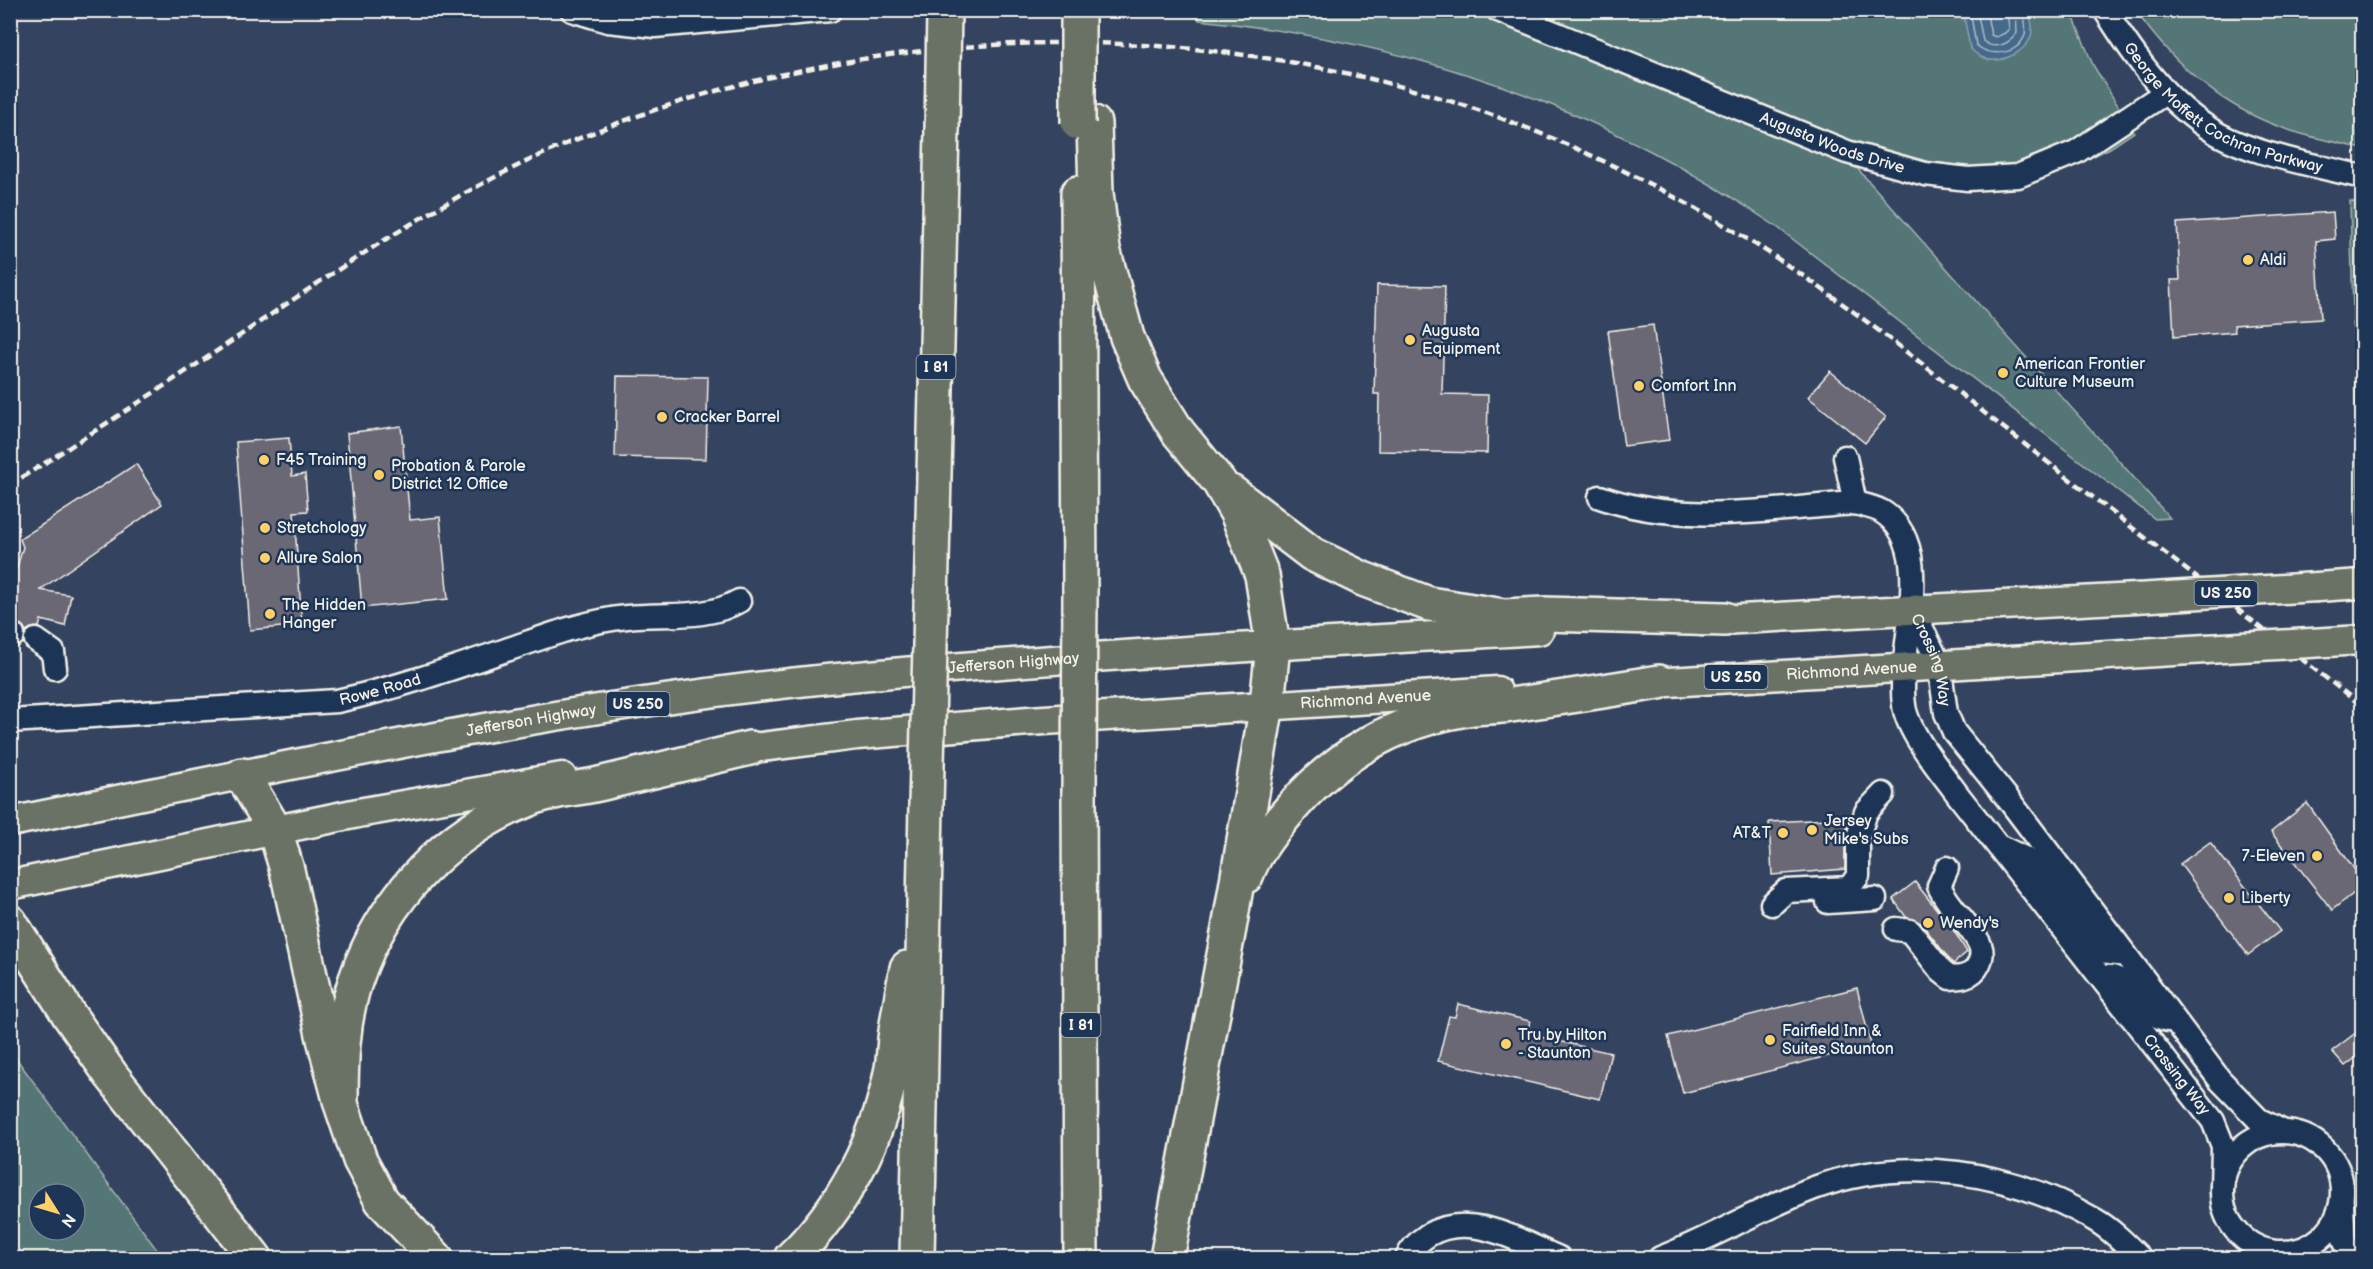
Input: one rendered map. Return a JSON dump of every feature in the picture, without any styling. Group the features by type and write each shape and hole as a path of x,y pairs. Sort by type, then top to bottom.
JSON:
{"highway":[{"name":"I 81","path":"917,1258 944,10"},
{"name":"I 81","path":"1078,10 1086,123 1079,792 1081,1258"},
{"path":"1085,10 1086,123 1103,249 1127,337 1145,379 1173,424 1219,482 1237,513 1258,561 1266,590 1273,646 1267,704 1230,923 1167,1258"},
{"path":"1219,482 1244,504 1312,554 1363,579 1429,604 1504,616 1725,619"},
{"path":"1230,923 1250,865 1267,836 1309,788 1360,747 1414,722 1461,709 1507,706 1659,682"},
{"path":"341,1104 341,1057 355,983 370,944 387,913 408,885 432,860 459,838 488,819 534,797 596,785 750,748"},
{"path":"242,775 275,830 341,1104 360,1160 382,1201 436,1258"},
{"path":"791,1258 809,1241 832,1212 862,1158 880,1116 892,1068 926,863"},
{"path":"10,922 69,1015 111,1075 255,1258"},
{"path":"10,968 69,1015"}],"main road":[{"name":"US 250","path":"1273,646 2362,584"},
{"name":"Richmond Avenue","path":"1267,704 2362,640"},
{"name":"Jefferson Highway","path":"10,822 507,724 620,706 803,682 1153,653 1273,646"},
{"name":"US 250","path":"10,885 275,830 480,791 750,748 880,733 1267,704"}],"street":[{"path":"572,10 608,21 655,26 830,10"},
{"name":"Augusta Woods Drive","path":"1498,10 1847,152 1925,174 1968,179 2018,176 2076,152 2165,93"},
{"name":"George Moffett Cochran Parkway","path":"2105,10 2139,62 2165,93 2218,134 2288,158 2362,177"},
{"path":"1845,457 1855,503"},
{"path":"1600,497 1646,510 1687,514 1855,503 1883,512 1896,523 1903,534 1910,561 1912,609"},
{"name":"Rowe Road","path":"10,721 319,703 388,689 580,625 627,617 726,609 739,601"},
{"name":"Crossing Way","path":"1912,609 1939,664 1946,713 1954,732 2220,1080 2259,1120 2284,1132"},
{"name":"Crossing Way","path":"1912,609 1904,667 1904,707 1919,740 2098,976 2213,1121 2223,1146 2222,1190"},
{"path":"36,640 53,652 55,668"},
{"path":"1875,899 1772,904 1786,891 1849,888 1858,876 1858,837 1866,812 1884,794"},
{"path":"1997,845 2037,867 2094,945 2103,952 2113,955 2125,954"},
{"path":"1896,928 1910,931 1941,971 1950,978 1966,976 1976,968 1982,956 1980,945 1944,897 1939,886 1947,868"},
{"path":"2098,976 2116,978 2123,982 2154,1015 2176,1021"},
{"path":"2342,1194 2335,1219 2317,1240 2289,1255 2254,1245 2238,1232 2227,1216 2222,1190 2226,1170 2237,1153 2258,1137 2284,1132 2310,1139 2330,1156 2340,1180 2342,1194 2344,1239 2351,1258"},
{"path":"1660,1258 1813,1188 1851,1177 1913,1171 1975,1175 2019,1186 2055,1199 2097,1221 2140,1258"},
{"path":"1407,1258 1422,1239 1442,1228 1465,1226 1477,1226 1501,1233 1559,1258"}],"green space":[{"name":"American Frontier Culture Museum","path":"1199,10 2071,11 2093,65 2134,132 2110,148 2065,170 2041,178 1963,189 1927,186 1856,167 2170,518 2155,519 1777,227 1710,184 1641,146 1572,114 1502,86 1429,63 1355,44 1278,30 1199,20"},
{"path":"2136,11 2362,11 2362,149 2295,132 2263,120 2221,97 2184,67"},
{"path":"2350,201 2362,204 2362,541 2359,542"},
{"path":"10,1050 163,1258 11,1258"}],"water":[{"path":"1963,11 2029,11 2032,28 2030,39 2015,54 2008,57 1994,60 1981,57 1970,48"}],"building":[{"name":"Aldi","path":"2333,212 2335,239 2316,241 2321,319 2234,325 2235,332 2174,337 2171,280 2180,280 2177,223"},
{"name":"Augusta Equipment","path":"1377,285 1445,286 1442,394 1488,395 1487,453 1378,451 1379,394 1374,394"},
{"name":"Comfort Inn","path":"1653,325 1669,440 1624,446 1608,331"},
{"path":"1830,371 1886,417 1865,443 1808,397"},
{"name":"Cracker Barrel","path":"617,376 708,377 706,459 615,457"},
{"name":"Probation & Parole District 12 Office","path":"401,426 410,520 440,517 448,599 362,608 347,433"},
{"path":"289,438 292,476 305,474 308,511 294,512 302,625 250,630 236,442"},
{"path":"136,464 162,504 40,590 71,595 65,626 41,620 39,627 26,631 16,622 18,615 10,613 10,576 14,577 23,547 20,539"},
{"name":"7-Eleven","path":"2307,803 2362,880 2362,887 2332,910 2271,832"},
{"path":"1847,818 1845,869 1772,875 1769,822"},
{"name":"Liberty","path":"2210,842 2280,931 2248,955 2180,864"},
{"name":"Wendy's","path":"1915,882 1954,931 1967,952 1953,964 1921,923 1906,917 1893,899"},
{"name":"Fairfield Inn & Suites Staunton","path":"1857,988 1871,1045 1683,1093 1668,1036"},
{"name":"Tru by Hilton - Staunton","path":"1458,1004 1530,1021 1527,1034 1611,1053 1600,1099 1438,1061 1449,1016 1455,1017"},
{"path":"2362,1028 2362,1053 2345,1066 2332,1051"}],"railway":[{"path":"10,485 427,214 543,154 648,112 757,80 868,58 981,46 1095,43 1208,50 1320,68 1470,107 1586,153 1698,210 1771,254 1877,329 2362,706"}],"place":[{"name":"Aldi","path":"2248,260"},
{"name":"Augusta Equipment","path":"1410,340"},
{"name":"American Frontier Culture Museum","path":"2003,373"},
{"name":"Comfort Inn","path":"1639,386"},
{"name":"Cracker Barrel","path":"662,417"},
{"name":"F45 Training","path":"264,460"},
{"name":"Probation & Parole District 12 Office","path":"379,475"},
{"name":"Stretchology","path":"265,528"},
{"name":"Allure Salon","path":"265,558"},
{"name":"The Hidden Hanger","path":"270,614"},
{"name":"Jersey Mike's Subs","path":"1812,830"},
{"name":"AT&T","path":"1783,833"},
{"name":"7-Eleven","path":"2317,856"},
{"name":"Liberty","path":"2229,898"},
{"name":"Wendy's","path":"1928,923"},
{"name":"Fairfield Inn & Suites Staunton","path":"1770,1040"},
{"name":"Tru by Hilton - Staunton","path":"1506,1044"}]}
